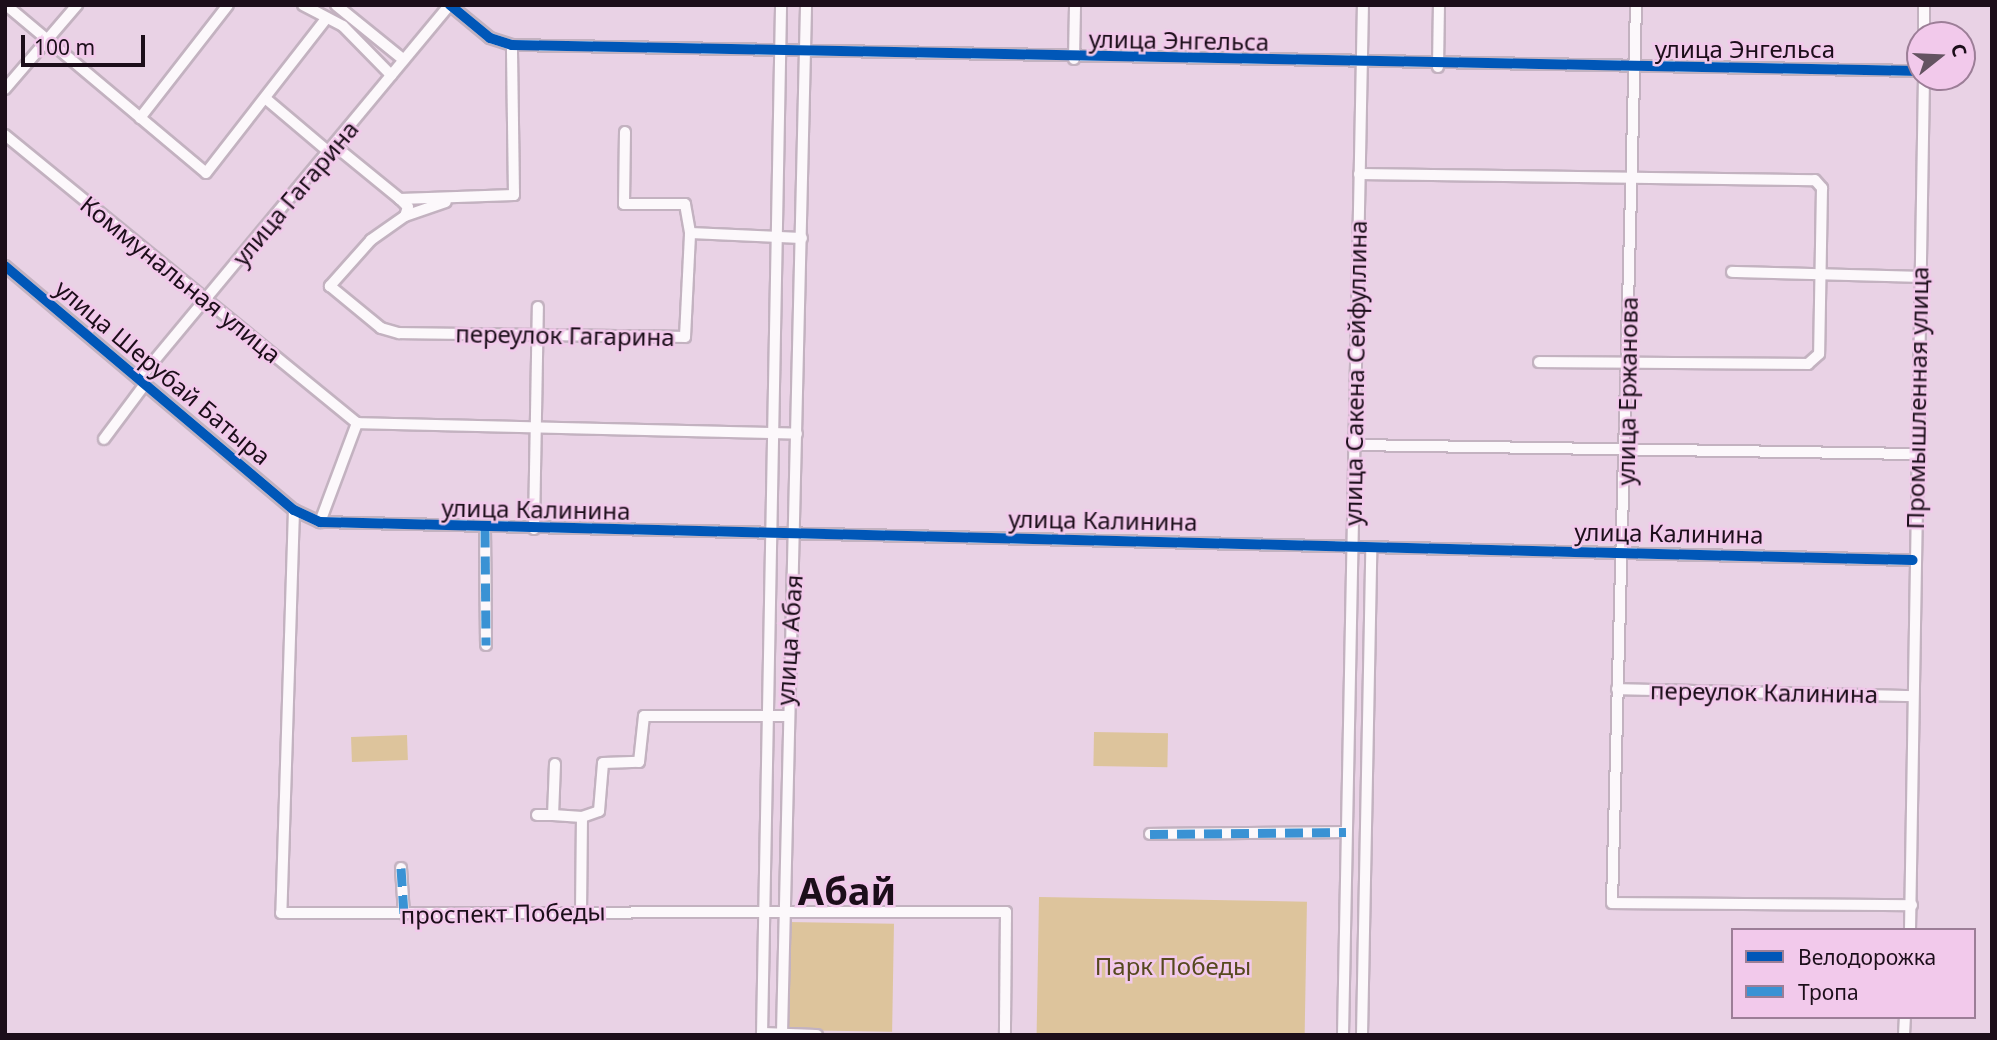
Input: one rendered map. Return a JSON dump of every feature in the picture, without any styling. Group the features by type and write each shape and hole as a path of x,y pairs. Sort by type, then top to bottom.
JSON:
{"street":[{"path":"6,5 206,173 325,20"},
{"path":"5,89 77,5"},
{"path":"140,117 228,5"},
{"path":"303,5 325,20 343,26 391,75"},
{"path":"336,5 404,60"},
{"name":"улица Гагарина","path":"104,439 142,381 206,299 449,5"},
{"name":"улица Энгельса","path":"449,5 490,38 512,45 1361,65 1906,71"},
{"name":"улица Абая","path":"781,5 765,715 787,716 795,534 806,5"},
{"path":"1074,59 1075,5"},
{"name":"улица Сакена Сейфуллина","path":"1343,1035 1363,5"},
{"path":"1438,66 1439,5"},
{"name":"улица Ержанова","path":"1636,5 1612,904 1912,905"},
{"path":"400,199 510,197 516,191 512,45"},
{"name":"Промышленная улица","path":"1910,928 1913,560 1924,91"},
{"path":"265,98 400,199 408,207 405,216"},
{"path":"625,132 625,204 685,204 690,233 777,234 802,238"},
{"name":"Коммунальная улица","path":"5,135 357,423"},
{"path":"1359,174 1632,175 1815,180 1822,188 1819,354 1808,364 1539,362"},
{"path":"405,216 457,198"},
{"name":"переулок Гагарина","path":"405,216 371,240 330,286 381,328 688,336 690,233"},
{"name":"улица Шерубай Батыра","path":"5,266 295,510"},
{"path":"1732,272 1919,277"},
{"path":"534,529 538,307"},
{"path":"320,522 357,423 797,434"},
{"path":"1354,445 1626,452 1915,454"},
{"name":"улица Калинина","path":"295,510 320,522 485,529 1352,545 1371,549 1623,552 1913,560"},
{"name":"проспект Победы","path":"295,510 281,913 760,910 1006,912 1005,1035"},
{"path":"485,529 486,645"},
{"name":"улица Сакена Сейфуллина","path":"1362,1035 1371,549"},
{"path":"473,617 486,617"},
{"name":"переулок Калинина","path":"1617,689 1911,696"},
{"path":"537,815 582,817 599,811 603,763 639,762 647,713 765,715 760,910 762,1034 817,1035"},
{"path":"782,1033 787,716"},
{"path":"553,815 555,764"},
{"path":"581,912 582,817"},
{"path":"1150,834 1346,832"},
{"path":"401,868 404,914"},
{"path":"1344,999 1363,999"}],"green space":[{"path":"1094,732 1168,733 1167,767 1093,766"},
{"path":"407,735 408,760 352,762 351,737"},
{"name":"Парк Победы","path":"1039,897 1307,902 1305,1035 1037,1035"},
{"path":"788,922 894,924 892,1032 786,1030"}],"marked path":[{"path":"485,529 486,645"},
{"path":"1150,834 1346,832"},
{"path":"401,868 404,914"}],"cycle path":[{"path":"450,5 490,38 512,45 1906,71"},
{"path":"5,266 294,510 320,522 1913,560"}],"district":[{"name":"Абай","path":"847,891"}]}
